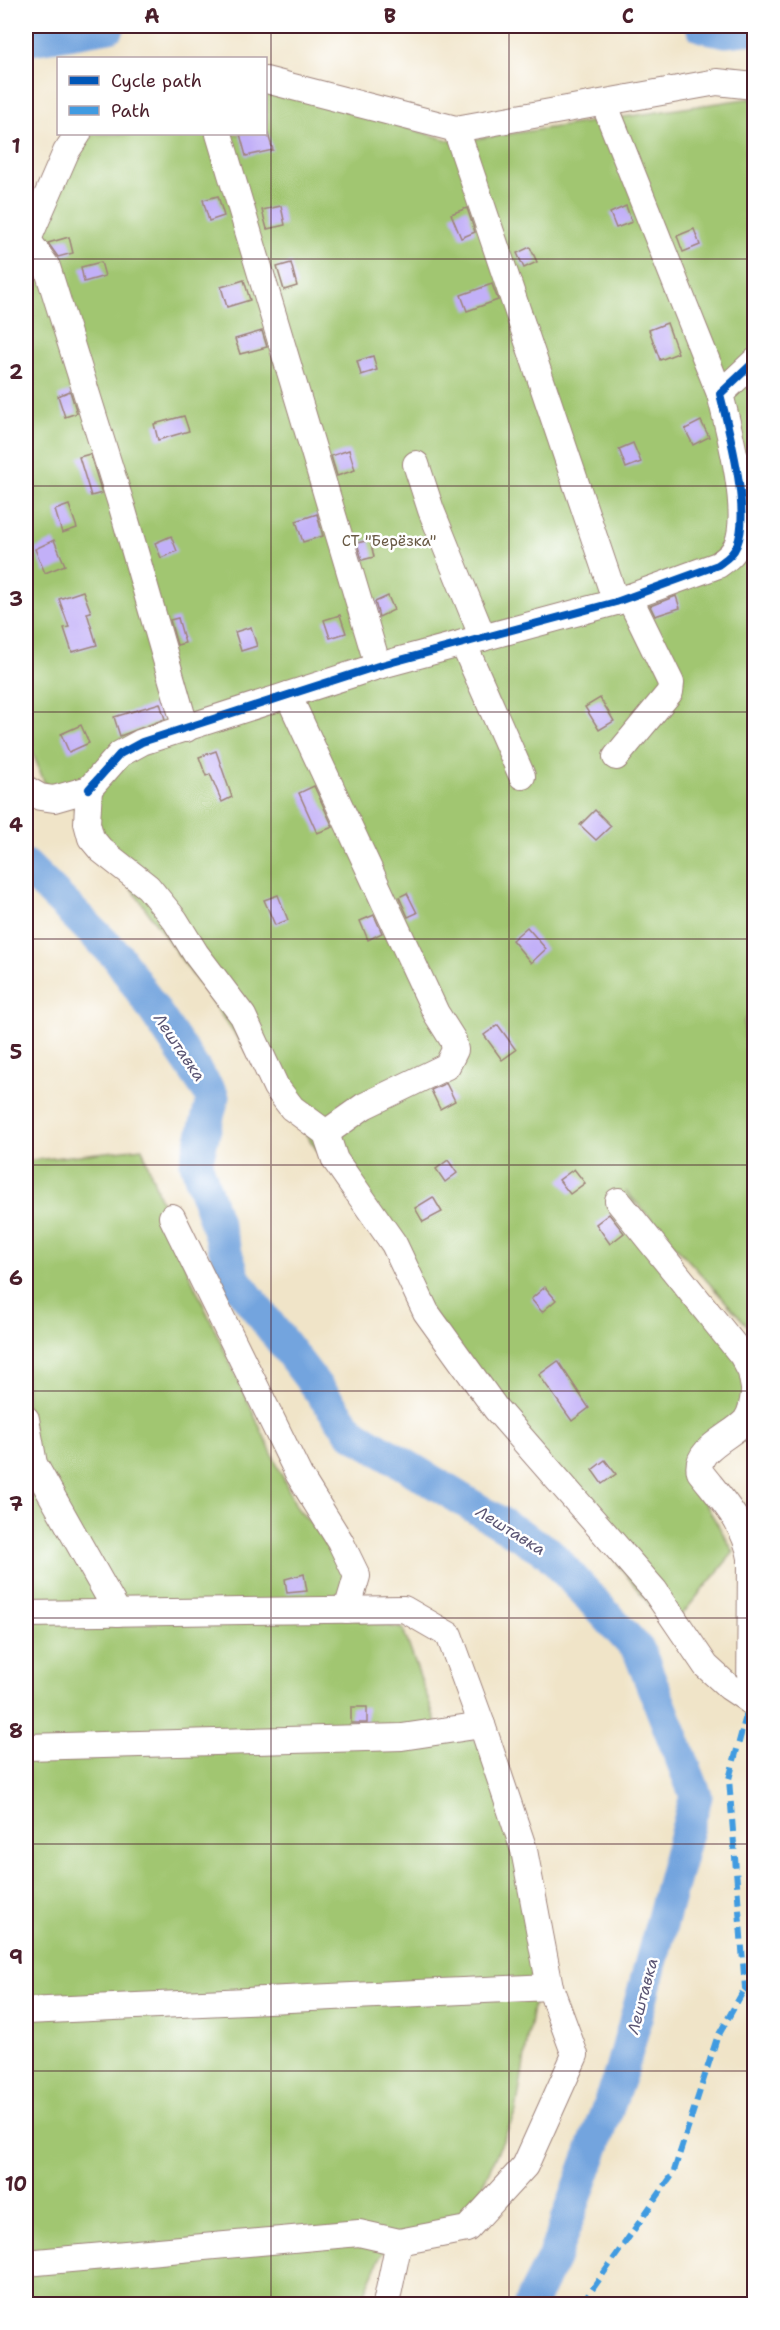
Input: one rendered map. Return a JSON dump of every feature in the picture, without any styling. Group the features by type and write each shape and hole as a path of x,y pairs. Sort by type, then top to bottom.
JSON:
{"street":[{"path":"267,80 456,129 717,82 747,83 754,86"},
{"path":"26,789 40,797 54,799 89,789 120,754 142,742 378,666 622,599 718,565 731,556 738,543 739,492 733,448 720,394 604,103"},
{"path":"456,129 622,599 671,683 670,692 616,757"},
{"path":"77,135 66,152 26,242 46,267 122,507 186,729"},
{"path":"219,135 378,666"},
{"path":"720,394 754,362"},
{"path":"416,464 473,640 522,776"},
{"path":"288,695 436,1012 453,1040 455,1050 447,1066 364,1106 326,1133"},
{"path":"89,789 87,823 92,838 101,850 148,887 175,920 196,954 243,1016 276,1087 292,1108 326,1133 335,1160 394,1244 426,1312 496,1409 655,1591 706,1666 729,1687 750,1701 751,1558 748,1541 743,1527 700,1472 698,1466 702,1457 746,1420 753,1406 754,1390 751,1372 742,1355 618,1201"},
{"path":"172,1217 299,1475 340,1541 357,1576 347,1610"},
{"path":"26,1419 34,1464 118,1613"},
{"path":"26,1614 405,1609 449,1635 524,1850 550,1987 575,2055 525,2166 467,2229 399,2242 359,2233 26,2263"},
{"path":"26,1747 402,1737 482,1725"},
{"path":"26,2012 550,1987"},
{"path":"386,2304 399,2242"}],"green space":[{"name":"СТ \"Берёзка\"","path":"267,86 455,142 751,98 754,116 754,1011 744,1021 745,1036 754,1042 754,1333 626,1191 754,1386 754,1409 687,1473 734,1552 669,1630 535,1457 67,798 47,789 26,736 26,259 82,144 93,135 267,135"},
{"path":"142,1148 180,1254 297,1508 347,1564 356,1619 403,1629 438,1728 477,1741 521,1864 537,1982 516,2112 463,2227 383,2251 360,2304 26,2304 26,1161"}],"building":[{"path":"268,134 273,150 246,156 240,135"},
{"path":"218,196 224,216 209,221 203,200"},
{"path":"281,206 285,225 267,229 262,210"},
{"path":"626,206 632,222 616,228 610,213"},
{"path":"467,208 475,232 461,238 451,214"},
{"path":"694,229 700,245 683,252 677,236"},
{"path":"69,237 73,253 58,257 48,243"},
{"path":"530,247 537,262 524,268 517,253"},
{"path":"101,262 105,276 84,282 81,267"},
{"path":"291,263 297,286 284,290 277,267"},
{"path":"244,280 250,300 227,307 221,287"},
{"path":"492,284 498,300 467,311 461,295"},
{"path":"667,323 678,353 660,360 649,330"},
{"path":"262,331 267,347 240,354 235,339"},
{"path":"373,356 377,370 361,375 357,361"},
{"path":"70,391 77,413 65,417 58,396"},
{"path":"184,416 189,431 158,440 154,424"},
{"path":"701,421 709,437 693,445 685,429"},
{"path":"633,443 641,462 626,468 619,449"},
{"path":"349,450 355,470 337,476 331,456"},
{"path":"90,454 102,493 91,496 79,457"},
{"path":"69,505 77,528 62,533 55,510"},
{"path":"317,514 323,536 303,542 296,521"},
{"path":"171,536 177,551 161,558 155,543"},
{"path":"54,540 65,565 45,573 35,549"},
{"path":"370,540 374,557 362,560 357,543"},
{"path":"83,591 91,612 87,613 97,645 72,652 64,628 69,627 59,599"},
{"path":"388,596 394,610 379,617 375,602"},
{"path":"676,596 680,608 655,616 650,606"},
{"path":"340,615 346,633 330,638 324,620"},
{"path":"178,618 185,643 177,645 170,620"},
{"path":"251,627 257,646 241,651 235,632"},
{"path":"600,698 614,721 599,730 585,707"},
{"path":"160,703 165,719 120,736 114,717"},
{"path":"81,725 89,743 69,752 61,734"},
{"path":"216,751 232,797 222,802 210,774 206,776 199,757"},
{"path":"314,786 333,827 317,833 299,793"},
{"path":"595,810 611,826 596,840 580,825"},
{"path":"407,893 417,913 408,917 399,897"},
{"path":"278,895 288,920 275,925 264,900"},
{"path":"374,915 382,933 368,940 360,921"},
{"path":"527,927 546,949 531,963 512,940"},
{"path":"498,1025 516,1050 502,1060 484,1035"},
{"path":"446,1083 455,1101 440,1109 431,1090"},
{"path":"448,1160 457,1173 445,1182 436,1169"},
{"path":"574,1169 585,1183 570,1194 559,1180"},
{"path":"433,1197 442,1212 423,1222 415,1208"},
{"path":"609,1214 624,1233 610,1244 596,1224"},
{"path":"545,1287 556,1300 542,1312 531,1299"},
{"path":"558,1361 589,1408 572,1421 539,1375"},
{"path":"605,1460 616,1474 602,1484 592,1470"},
{"path":"304,1574 307,1591 287,1593 285,1579"},
{"path":"351,1707 367,1707 367,1723 351,1723"}],"waterway":[{"name":"Лештавка","path":"26,40 109,26"},
{"name":"Лештавка","path":"702,26 726,31 754,28"},
{"name":"Лештавка","path":"26,866 118,957 213,1097 196,1163 235,1280 351,1432 548,1552 639,1651 696,1796 623,2066 553,2259 530,2304"}],"marked path":[{"path":"754,1702 750,1701 729,1779 745,1988 754,1995"},
{"path":"582,2304 673,2174 717,2038 745,1988"}],"cycle path":[{"path":"89,789 120,754 142,742 378,666 616,602 718,565 731,554 737,545 742,513 737,471 720,394 754,362"}]}
